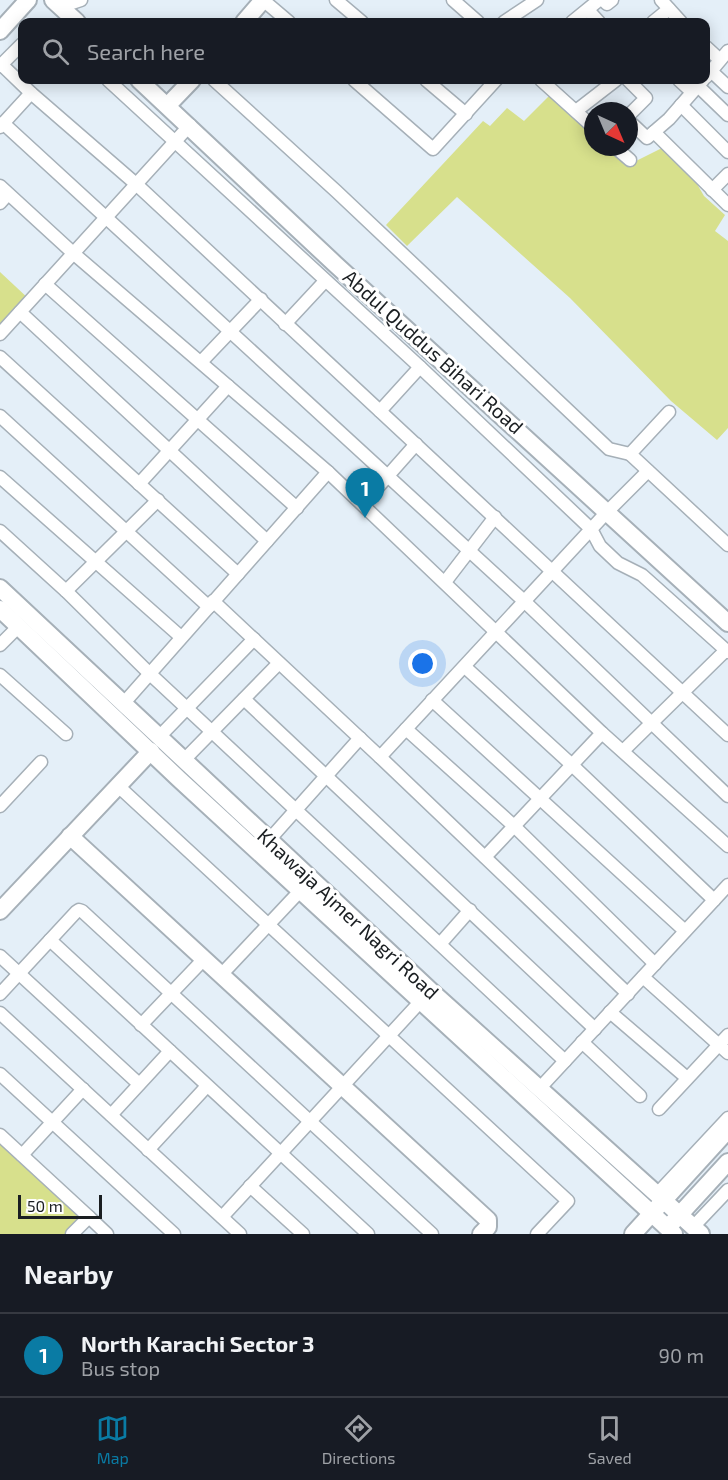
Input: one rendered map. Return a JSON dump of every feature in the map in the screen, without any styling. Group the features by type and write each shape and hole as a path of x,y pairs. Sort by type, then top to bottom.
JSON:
{"main road":[{"path":"0,30 28,0"},
{"path":"247,18 263,0"},
{"path":"56,3 73,18"},
{"name":"Abdul Quddus Bihari Road","path":"144,84 190,125 335,264 728,623"},
{"path":"168,105 188,84"},
{"name":"Khawaja Ajmer Nagri Road","path":"0,588 92,686 123,705 155,744 184,760 300,891 651,1213 668,1232"},
{"name":"Khawaja Ajmer Nagri Road","path":"0,609 92,686 233,818 269,840 697,1231"},
{"path":"3,902 70,836 155,744"},
{"path":"70,836 488,1220 488,1227 482,1234"},
{"path":"633,1234 651,1213 660,1197 728,1130"},
{"path":"668,1232 679,1215 728,1162"}],"street":[{"path":"56,3 81,0"},
{"path":"263,0 284,18"},
{"path":"336,0 357,18"},
{"path":"510,18 537,0"},
{"path":"577,18 601,0 607,4 612,0"},
{"path":"459,2 474,18"},
{"path":"656,18 665,4 677,18"},
{"path":"588,10 595,18"},
{"path":"18,48 1,65 18,81"},
{"path":"710,50 725,57 710,73"},
{"path":"710,83 728,87"},
{"path":"21,84 136,184 261,299 285,324 728,735"},
{"path":"112,84 420,367 591,529 600,546 618,563 642,575 727,651 623,751"},
{"path":"218,84 336,190 609,449 630,454 728,545"},
{"path":"359,84 433,149 492,84"},
{"path":"431,84 466,114"},
{"path":"546,84 584,119"},
{"path":"550,88 556,84"},
{"path":"576,111 611,84"},
{"path":"632,84 646,98 638,106"},
{"path":"638,130 647,138 699,84"},
{"path":"704,84 728,115"},
{"path":"31,93 2,125 231,330 524,601 728,796"},
{"path":"681,105 728,152"},
{"path":"0,334 190,125"},
{"path":"654,132 728,205"},
{"path":"625,156 630,160"},
{"path":"712,190 728,174"},
{"path":"3,194 328,472 497,630 602,733 728,846"},
{"path":"285,324 325,281"},
{"path":"45,284 297,508"},
{"path":"201,362 261,299"},
{"path":"20,312 267,541"},
{"path":"0,357 238,574"},
{"path":"380,411 420,367"},
{"path":"139,484 228,386"},
{"path":"630,454 669,412"},
{"path":"0,416 126,531 254,639 628,993"},
{"path":"363,504 416,444"},
{"path":"380,757 591,529 648,471"},
{"path":"123,705 328,472"},
{"path":"0,477 181,637"},
{"path":"66,591 158,500"},
{"path":"445,582 495,518"},
{"path":"0,531 66,591 149,674 565,1061"},
{"path":"0,645 19,626"},
{"path":"155,744 254,639"},
{"path":"184,760 279,663"},
{"path":"465,667 714,900"},
{"path":"0,675 66,734"},
{"path":"244,699 595,1029"},
{"path":"432,700 685,932"},
{"path":"406,729 514,826 655,964"},
{"path":"485,857 602,733"},
{"path":"269,840 360,738"},
{"path":"0,806 41,762"},
{"path":"117,785 568,1201 537,1234"},
{"path":"539,1089 728,885"},
{"path":"221,975 300,891"},
{"path":"440,944 470,910"},
{"path":"0,994 76,912 82,911 432,1234"},
{"path":"50,940 368,1234"},
{"path":"0,956 139,1084"},
{"path":"141,1025 204,959"},
{"path":"643,976 723,1049"},
{"path":"222,1217 420,1002"},
{"path":"610,1012 687,1078"},
{"path":"0,1013 238,1233"},
{"path":"659,1109 687,1078 723,1049 728,1035"},
{"path":"582,1042 640,1096"},
{"path":"111,1115 170,1051"},
{"path":"0,1074 174,1234"},
{"path":"148,1149 207,1086"},
{"path":"22,1155 83,1089"},
{"path":"660,1197 728,1118"},
{"path":"0,1135 107,1234"},
{"path":"250,1186 303,1234"},
{"path":"697,1231 726,1197"},
{"path":"72,1234 88,1217"}],"green space":[{"path":"551,94 584,122 584,156 624,156 632,163 662,148 693,177 704,196 725,215 715,231 728,241 728,428 717,440 671,401 570,298 457,197 407,246 386,225 483,121 490,126 507,108 524,121"},
{"path":"0,272 30,300 0,333"},
{"path":"0,1140 85,1219 71,1234 0,1234"}],"place":[{"name":"North Karachi Sector 3","path":"365,518"}]}
